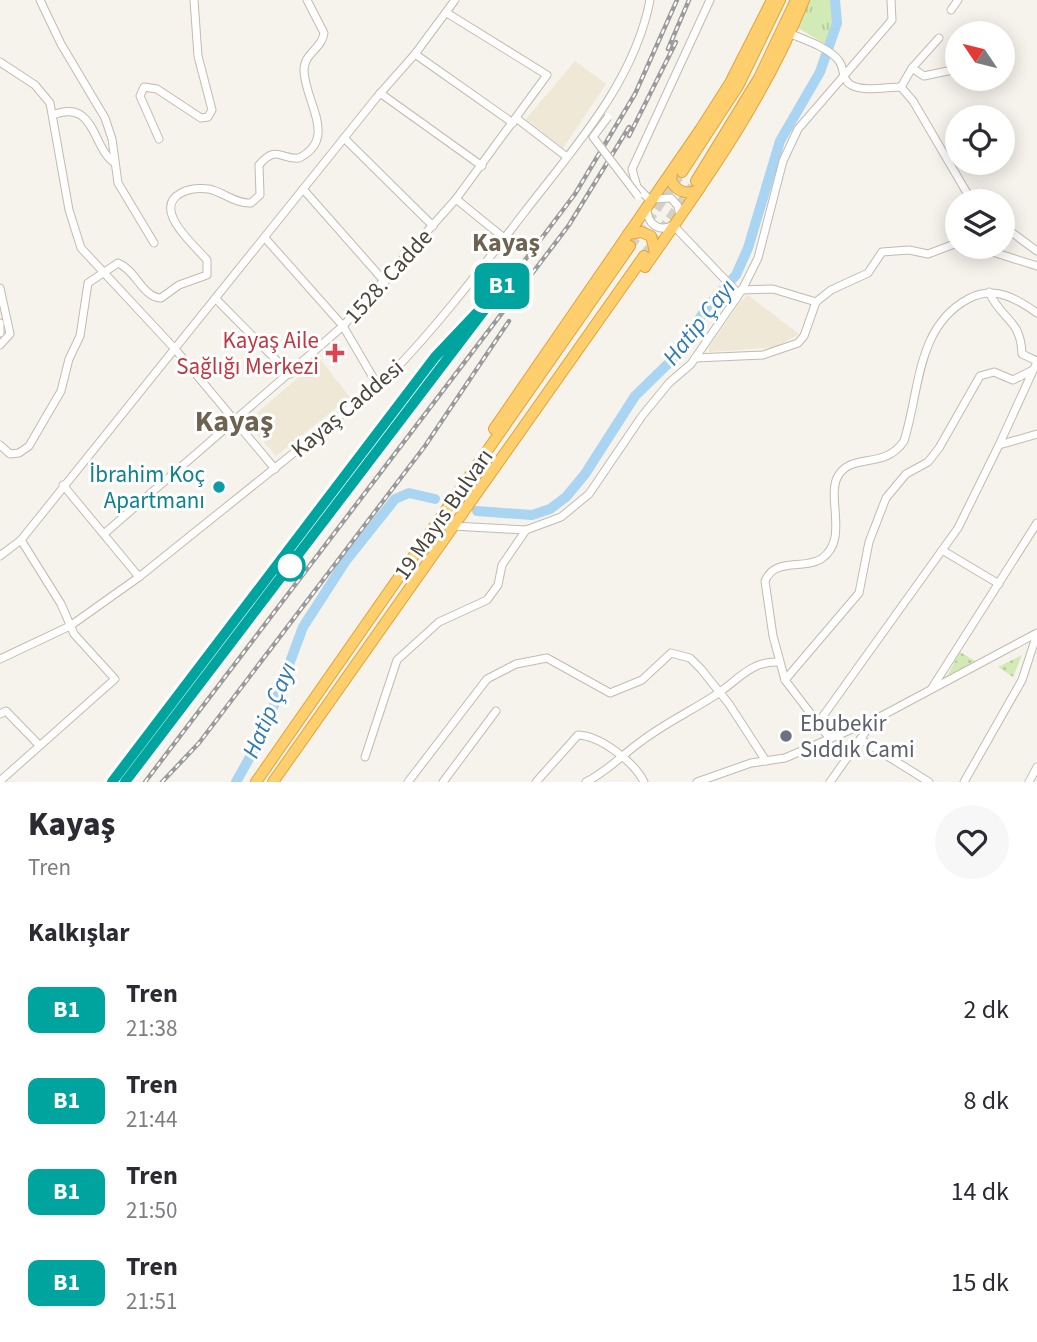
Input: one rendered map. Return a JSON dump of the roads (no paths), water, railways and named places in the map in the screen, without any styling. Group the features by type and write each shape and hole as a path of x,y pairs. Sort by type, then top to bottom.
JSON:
{"highway":[{"path":"677,172 730,83 772,0"},
{"path":"698,185 690,193 678,190 671,181 738,86 780,0"},
{"path":"787,32 796,0"},
{"path":"787,32 804,0"},
{"name":"19 Mayıs Bulvarı","path":"273,782 453,526 676,221 698,185 738,134 787,32"},
{"name":"19 Mayıs Bulvarı","path":"256,782 324,680 453,501 629,240 647,200 677,172"},
{"path":"629,240 641,232 650,236 650,254"}],"street":[{"path":"40,0 61,44 105,118 120,188 154,243"},
{"path":"159,139 141,96 144,87 157,89 201,118 208,117 212,110 198,56 194,0"},
{"path":"0,445 10,454 19,453 29,446 38,432 61,391 69,359 79,336 88,284 103,271 116,262 120,263 151,295 159,299 167,297 183,283 203,279 209,270 209,262 175,223 171,209 173,199 188,190 203,188 251,203 260,195 259,165 266,158 278,153 299,158 315,146 319,126 304,70 307,60 321,45 324,33 307,0"},
{"path":"0,556 21,540 380,93 415,54 455,0"},
{"name":"Kayaş Caddesi","path":"0,659 70,626 139,578 378,386 423,341 567,157 606,102 638,46 650,0"},
{"path":"676,221 663,229 653,226 647,217 647,200 633,181 632,169 710,0"},
{"path":"735,287 758,258 783,161 798,129 892,20 891,0"},
{"path":"951,10 958,0"},
{"name":"1528. Cadde","path":"105,533 343,326 385,282 456,199 547,75 447,13"},
{"path":"787,32 839,61 843,77 852,85 863,88 901,87"},
{"path":"901,87 912,68 939,38"},
{"path":"415,54 567,157"},
{"path":"0,62 35,85 50,103 75,234 81,248 175,349 275,469"},
{"path":"912,68 924,76 945,72"},
{"path":"901,87 913,101 948,164 967,189"},
{"path":"380,93 482,166"},
{"path":"453,526 526,530 561,517 589,494 642,416 695,358 736,299 735,287 676,221 678,206 671,198 647,200 622,181 591,138 608,117 606,102"},
{"path":"53,115 71,112 85,119 115,163"},
{"path":"344,138 433,226"},
{"path":"303,189 385,282"},
{"path":"456,199 504,238"},
{"path":"1015,235 1037,251"},
{"path":"265,238 343,326 378,386"},
{"path":"695,358 762,355 798,343 804,336 816,302 831,290 868,273 882,252 909,250 928,254 945,248"},
{"path":"1015,259 1037,266"},
{"path":"735,287 772,289 816,302"},
{"path":"0,288 10,334 0,345"},
{"path":"830,739 785,680 778,662 765,581 768,573 782,566 809,563 822,558 829,551 838,514 834,488 838,476 857,463 884,459 896,454 906,434 932,334 951,309 989,292 1012,296 1037,313"},
{"path":"818,723 958,528 1037,361 1022,354 1020,332 996,306 989,292"},
{"path":"216,299 290,374"},
{"path":"0,323 0,333"},
{"path":"785,680 859,593 869,542 886,498 906,474 928,462 939,448 980,376 994,372 1013,380 1033,370"},
{"path":"999,445 1037,434"},
{"path":"63,485 105,533 139,578"},
{"path":"932,689 1037,523"},
{"path":"365,757 397,660 439,622 487,600 498,585 502,565 526,530"},
{"path":"0,781 115,679 74,634 61,604 21,540"},
{"path":"942,550 999,584"},
{"path":"697,782 766,761 785,758 874,720 1037,633"},
{"path":"964,782 1022,680 1034,654 1037,633"},
{"path":"408,782 487,679 516,664 547,658 610,693 642,680 671,653 690,658 766,761"},
{"path":"586,782 667,723 718,694 747,670 764,661 778,662"},
{"path":"0,714 6,711 39,745"},
{"path":"443,782 496,711"},
{"path":"830,782 874,720"},
{"path":"536,782 578,735 589,736 638,769 644,782"},
{"path":"860,739 929,782"},
{"path":"1029,782 1037,767"},
{"path":"713,776 722,782"}],"waterway":[{"name":"Hatip Çayı","path":"477,511 532,515 550,509 566,497 585,474 635,396 675,357 707,307 736,275 748,248 780,141 820,72 837,23 835,0"},
{"name":"Hatip Çayı","path":"236,782 264,732 303,627 345,562 395,499 409,493 435,499"}],"tunnel":[{"path":"630,246 682,172"},
{"path":"644,256 693,186"}],"railway":[{"path":"130,782 575,194 635,94 677,0"},
{"path":"668,49 689,0"},
{"path":"629,136 676,42"},
{"path":"145,782 569,225 629,127"},
{"path":"112,782 435,357 473,317"},
{"path":"162,782 199,743 425,446 509,321"}],"train":[{"name":"B1","path":"112,782 435,357 505,283 125,782"}],"place":[{"name":"Kayaş Aile Sağlığı Merkezi","path":"335,353"},
{"name":"İbrahim Koç Apartmanı","path":"219,487"},
{"name":"Ebubekir Sıddık Cami","path":"786,736"}],"district":[{"name":"Kayaş","path":"506,242"},
{"name":"Kayaş","path":"234,421"}]}
